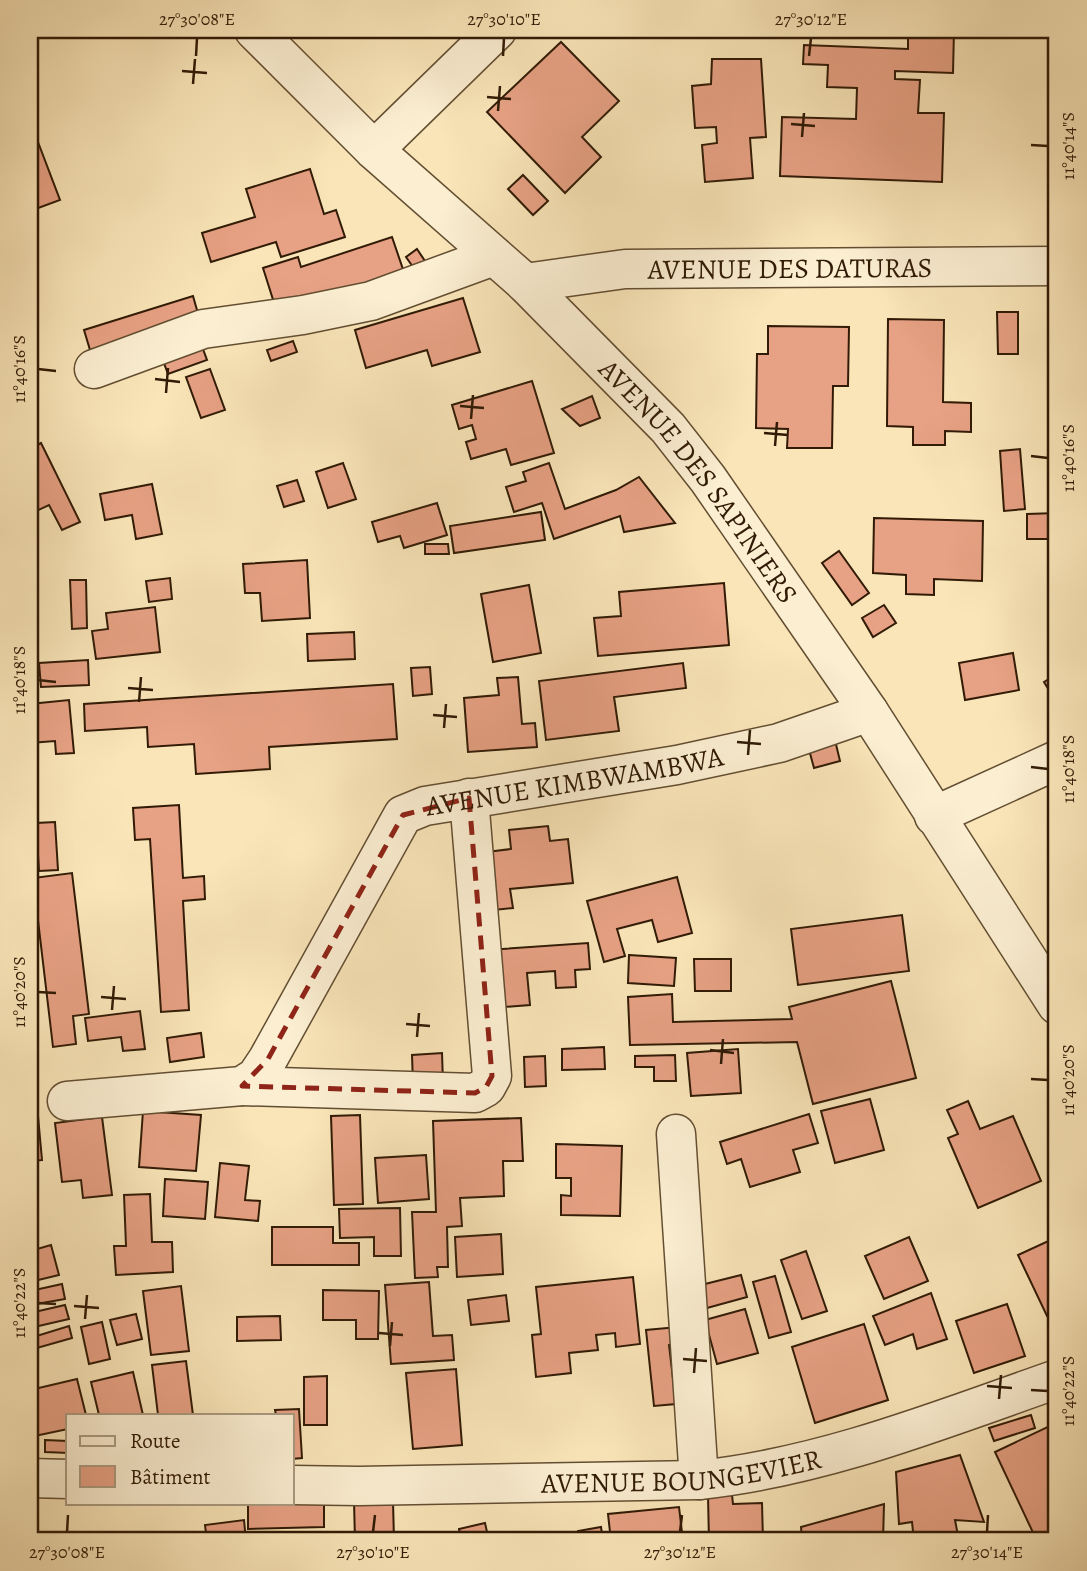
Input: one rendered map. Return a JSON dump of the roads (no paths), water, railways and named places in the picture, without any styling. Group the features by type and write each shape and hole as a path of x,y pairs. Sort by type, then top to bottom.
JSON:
{"street":[{"name":"AVENUE DES SAPINIERS","path":"254,30 374,150 525,283 668,428 708,479 869,712 1057,1005"},
{"path":"374,150 497,30"},
{"path":"94,369 203,329 303,315 371,301 494,256"},
{"name":"AVENUE DES DATURAS","path":"525,283 625,269 1057,266"},
{"name":"AVENUE KIMBWAMBWA","path":"242,1086 256,1077 268,1059 403,815 425,806 677,765 779,743 869,712"},
{"path":"934,816 1057,760"},
{"path":"67,1101 242,1086 475,1093 486,1087 492,1076 469,799"},
{"path":"676,1134 699,1480"},
{"name":"AVENUE BOUNGEVIER","path":"294,1485 699,1480 747,1475 897,1435 1057,1380"},
{"path":"30,1478 66,1479"}]}
